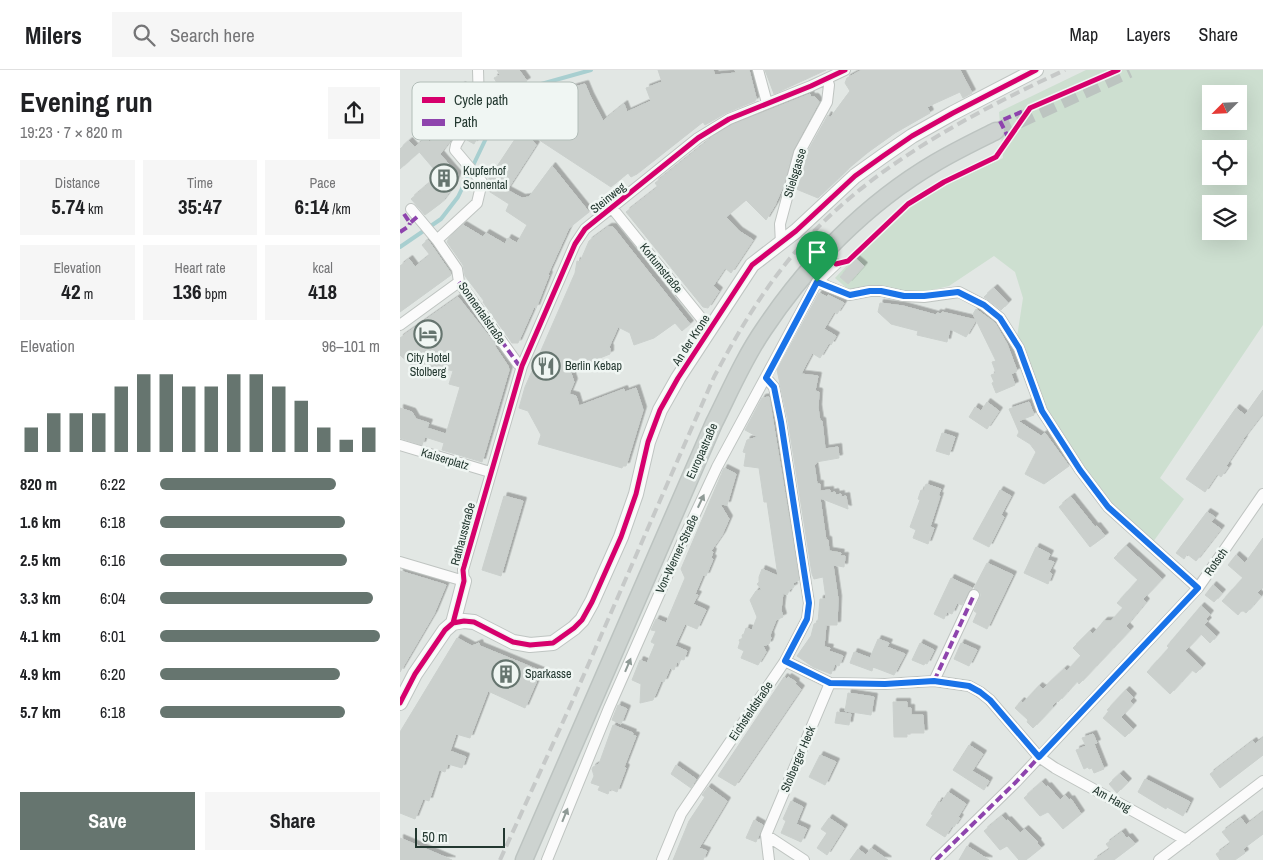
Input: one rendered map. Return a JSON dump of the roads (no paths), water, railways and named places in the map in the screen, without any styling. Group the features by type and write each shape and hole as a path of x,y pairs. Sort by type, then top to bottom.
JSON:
{"main road":[{"name":"Europastraße","path":"524,860 714,423 763,330 796,285 832,245 868,211 900,186 935,163 996,131"}],"street":[{"path":"758,70 767,104"},
{"name":"Steinweg","path":"490,472 522,366 575,244 585,229 698,138 730,119 845,70"},
{"name":"An der Krone","path":"453,623 474,622 513,642 538,645 558,640 574,628 582,620 592,602 628,518 648,442 660,410 678,378 752,266 781,244 855,176 883,156 912,136 1036,70"},
{"name":"Stielsgasse","path":"781,244 780,224 797,161 808,135 827,102 829,85 827,78"},
{"path":"435,238 477,204 482,182 457,154 456,145 459,140"},
{"name":"Kortumstraße","path":"612,208 710,329"},
{"name":"Sonnentalstraße","path":"411,209 457,268 459,282 518,364 522,366"},
{"name":"Von-Werner-Straße","path":"546,860 609,708 717,467 817,282 836,264"},
{"path":"400,325 459,282"},
{"path":"817,282 850,295 870,291 881,291 904,296 958,292 973,298 989,309 1000,318 1019,348 1042,411 1102,500 1198,588"},
{"name":"Eichsfeldstraße","path":"662,860 681,814 785,661 807,619 809,603 781,422 774,387 766,378"},
{"name":"Kaiserplatz","path":"400,445 490,472"},
{"name":"Rathausstraße","path":"400,703 415,674 445,630 453,623 464,581 463,570 490,472"},
{"name":"Rotsch","path":"1039,757 1198,588 1263,494"},
{"path":"400,562 464,581"},
{"path":"934,681 974,596"},
{"name":"Am Hang","path":"785,661 830,683 885,684 934,681 969,686 990,700 1039,757 1055,768 1186,840"},
{"name":"Stolberger Heck","path":"769,860 766,835 830,683"},
{"path":"936,860 1039,757"},
{"path":"1159,860 1263,781"},
{"path":"766,835 804,860"}],"waterway":[{"path":"548,82 591,70"},
{"path":"400,247 441,219 458,197 485,140"}],"tunnel":[{"path":"996,131 1129,70"}],"railway":[{"path":"500,860 572,702 714,377 766,289 815,230 846,201 880,175 915,150 951,128 1065,70"}],"place":[{"name":"Kupferhof Sonnental","path":"444,178"},
{"name":"City Hotel Stolberg","path":"428,334"},
{"name":"Berlin Kebap","path":"546,366"},
{"name":"Sparkasse","path":"506,674"}]}
